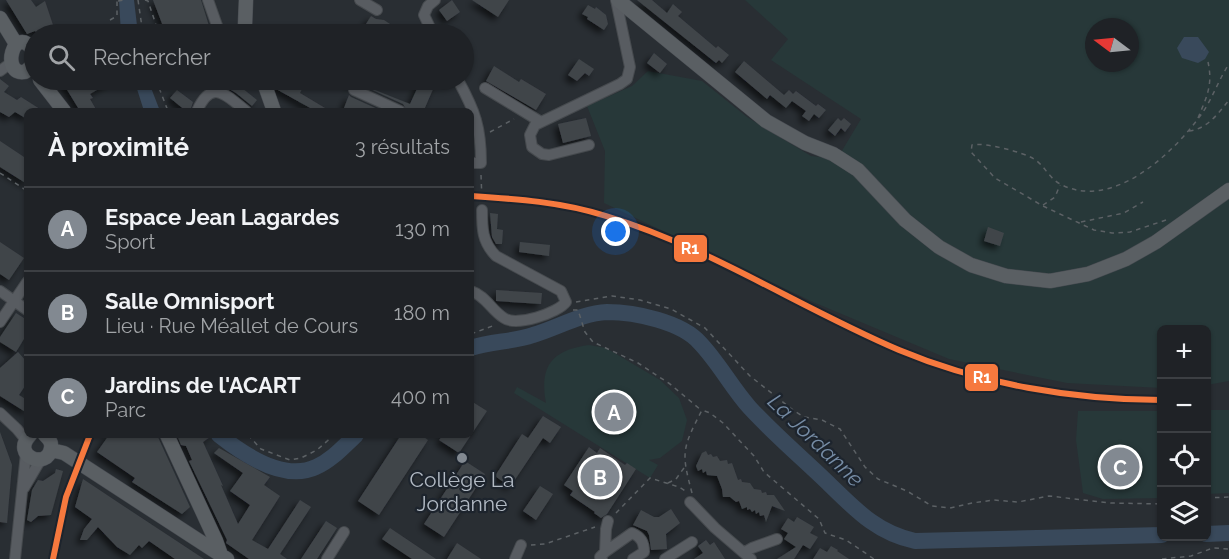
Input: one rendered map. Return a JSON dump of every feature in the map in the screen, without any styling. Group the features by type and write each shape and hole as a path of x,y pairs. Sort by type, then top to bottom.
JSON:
{"main road":[{"path":"245,24 246,0"},
{"path":"617,0 631,6 766,121 805,143 833,154 858,170 905,220 939,247 971,265 1006,276 1050,281 1088,274 1126,259 1182,224 1229,190"},
{"path":"0,18 16,44"},
{"path":"24,44 16,44 8,51 4,68 24,73"},
{"path":"48,90 62,108"},
{"path":"266,90 273,108"},
{"path":"167,438 224,557"},
{"path":"27,443 32,459 49,445 224,557"}],"street":[{"path":"208,0 216,24"},
{"path":"360,0 377,10"},
{"path":"428,24 424,15 428,6 435,0"},
{"path":"589,146 549,155 542,154 532,147 530,135 532,129 541,122 627,79 630,67 617,0"},
{"path":"485,88 541,122"},
{"path":"354,90 393,108"},
{"path":"463,90 473,108"},
{"path":"199,108 208,95 216,91 222,92 242,108"},
{"path":"474,113 480,135 476,145 476,163"},
{"path":"474,292 488,301 505,320 526,320 567,307 561,291 496,256 490,250 482,232 482,210"},
{"path":"547,314 554,306 556,298 551,286"},
{"path":"0,322 24,287"},
{"path":"0,291 24,308"},
{"path":"1,413 27,443 15,559"},
{"path":"22,490 49,445"},
{"path":"690,502 715,528 748,556 752,548 777,539"},
{"path":"604,555 608,521"},
{"path":"327,559 344,532"},
{"path":"604,555 632,532 639,536 644,544 644,552 633,559"},
{"path":"665,559 692,542"},
{"path":"515,559 521,545"}],"path":[{"path":"110,20 117,16 117,0 124,0"},
{"path":"138,0 142,24"},
{"path":"145,0 148,1 156,24"},
{"path":"1196,121 1208,93 1211,78 1208,62"},
{"path":"1182,224 1174,218 1130,232 1112,233 1095,230 1043,206 995,177 971,152 972,145 988,145 1035,159 1050,177 1060,184 1082,191 1095,192 1118,185 1146,171 1188,131 1214,94 1229,64"},
{"path":"160,90 167,108"},
{"path":"1188,131 1200,130 1229,100"},
{"path":"480,135 498,129 525,112"},
{"path":"476,163 482,210"},
{"path":"0,173 24,189"},
{"path":"1043,206 1055,197 1060,184"},
{"path":"1080,222 1124,213 1143,202"},
{"path":"567,307 612,296 640,300 671,309 705,328 750,376 793,410 804,417 822,420 840,429 865,467 878,480 907,491 932,506 950,508 994,500 1018,502 1049,496 1111,503 1157,504"},
{"path":"567,307 578,310 585,332 593,342 638,363 723,423 754,456 764,472 819,519 825,533 846,540 874,559"},
{"path":"474,333 505,320"},
{"path":"690,502 693,495 685,468 684,448 702,410"},
{"path":"251,438 261,449 290,460 301,458 317,450 331,438"},
{"path":"667,484 676,479 685,468"},
{"path":"1211,498 1229,497"},
{"path":"1162,559 1191,556 1213,548 1229,549"}],"shaded area":[{"path":"745,0 1229,0 1229,381 1211,384 1211,325 1157,325 1157,388 1067,383 949,359 813,302 604,203 605,151 587,106 632,86 648,71 702,81 747,117 811,156 837,159 861,119 771,60 788,39"},
{"path":"589,345 606,348 660,380 679,398 687,420 682,441 660,458 649,460 658,465 650,478 514,393 517,387 546,403 545,379 551,362 566,351"},
{"path":"1211,410 1229,410 1229,493 1211,494"},
{"path":"1078,411 1157,411 1157,498 1103,499 1083,493 1076,440"}],"water":[{"path":"119,0 134,0 137,24 120,24"},
{"path":"1184,37 1198,37 1209,52 1205,59 1198,63 1182,58 1177,48"},
{"path":"137,90 152,90 159,108 143,108"}],"building":[{"path":"6,0 31,0 36,7 45,1 53,24 24,24 24,29"},
{"path":"153,0 201,0 208,24 162,24"},
{"path":"452,0 460,12 447,21 439,10"},
{"path":"472,0 509,0 498,17"},
{"path":"637,0 652,0 667,13 673,4 682,12 678,16 716,48 718,46 729,55 722,63 719,60 716,63"},
{"path":"588,5 595,9 596,7 606,15 608,24 604,30 582,14"},
{"path":"371,16 390,24 366,24"},
{"path":"654,53 667,64 660,73 647,63"},
{"path":"579,59 594,69 589,76 585,73 577,81 568,75"},
{"path":"744,61 784,95 789,90 793,94 796,91 816,106 818,104 826,110 819,118 814,114 809,121 802,116 806,111 792,101 786,108 770,95 767,99 735,72"},
{"path":"494,66 519,82 521,79 546,94 536,110 486,81"},
{"path":"0,79 9,86 4,92 17,100 21,97 38,108 24,108 24,117 15,112 9,117 0,112"},
{"path":"67,90 97,90 90,94 95,108 78,108"},
{"path":"177,90 193,102 191,108 182,108 170,98"},
{"path":"231,90 244,90 257,100 252,106"},
{"path":"278,90 302,90 300,93 325,108 310,108"},
{"path":"372,90 410,104 416,90 433,90 425,108 405,108 403,104"},
{"path":"349,95 375,108 344,108"},
{"path":"586,118 591,136 563,143 558,124"},
{"path":"838,118 841,121 844,118 851,124 845,132 841,128 835,136 828,130"},
{"path":"0,141 24,157 24,182 0,167"},
{"path":"490,213 498,214 497,229 503,230 502,244 496,244 492,237"},
{"path":"988,227 1004,233 1000,246 984,241"},
{"path":"0,242 24,258 9,280 0,274"},
{"path":"520,242 550,245 549,256 519,252"},
{"path":"496,290 542,293 541,304 496,301"},
{"path":"16,313 24,318 24,339 16,352 0,342 0,337"},
{"path":"18,352 24,359 24,388 19,395 24,398 24,411 0,396 0,368"},
{"path":"474,403 487,411 474,430"},
{"path":"543,416 561,427 550,443 543,438 510,487 495,476 522,434 528,438"},
{"path":"0,432 12,465 7,523 0,522"},
{"path":"107,438 158,438 190,507 182,514 132,482 135,478 97,452"},
{"path":"178,438 209,438 203,442 238,524 250,505 230,491 243,473 214,453 219,448 270,477 264,485 280,496 252,540 268,549 300,500 311,507 280,554 287,559 249,559 226,543 227,540 189,461 192,460 186,446 181,445"},
{"path":"399,438 425,438 428,440 379,515 358,501"},
{"path":"441,438 469,438 459,453 439,440"},
{"path":"589,447 597,453 600,448 625,465 627,463 636,469 607,514 601,518 570,495 573,491 564,485"},
{"path":"706,451 708,455 717,456 720,461 727,460 728,464 732,463 738,480 750,483 754,489 761,490 762,493 774,495 785,511 772,506 766,522 764,515 760,516 759,512 756,514 755,510 752,512 750,509 747,510 747,507 742,509 739,501 723,497 717,476 707,475 702,469 698,471 696,466 702,453"},
{"path":"465,461 485,474 444,537 424,524"},
{"path":"56,469 63,471 51,515 38,516 31,522 27,520 32,490 38,480 43,481 55,473"},
{"path":"83,479 204,559 175,559 149,541 142,548 139,545 130,555 117,547 98,527 87,540 80,540 84,529 92,519 75,507"},
{"path":"540,486 553,494 536,520 523,511"},
{"path":"671,509 680,523 666,534 667,549 651,550 647,531 633,525 641,510 654,517 659,517"},
{"path":"797,517 814,527 810,533 818,537 810,549 803,545 794,559 777,559 796,547 784,539 788,533 781,529 788,518 794,522"},
{"path":"326,521 337,528 317,559 301,559"},
{"path":"390,528 436,559 412,559 382,539"},
{"path":"706,540 710,545 714,542 725,559 694,559 703,553 698,546"},
{"path":"457,543 481,559 447,559"},
{"path":"831,546 849,559 813,559 820,548 827,552"}],"waterway":[{"name":"La Jordanne","path":"474,347 525,337 598,313 618,312 644,316 682,329 700,343 743,400 768,427 856,510 889,532 915,541 1157,535"},
{"name":"La Jordanne","path":"223,438 252,458 278,469 291,471 304,471 322,464 353,438"},
{"name":"La Jordanne","path":"1211,534 1229,533"}],"transit line":[{"name":"R1","path":"474,196 573,207 644,229 718,261 899,350 962,372 995,381 1061,393 1157,400"},
{"name":"R1","path":"53,559 66,497 89,438"}],"place":[{"name":"Espace Jean Lagardes","path":"614,412"},
{"name":"Collège La Jordanne","path":"462,458"},
{"name":"Jardins de l'ACART","path":"1120,467"},
{"name":"Salle Omnisport","path":"600,477"}]}
